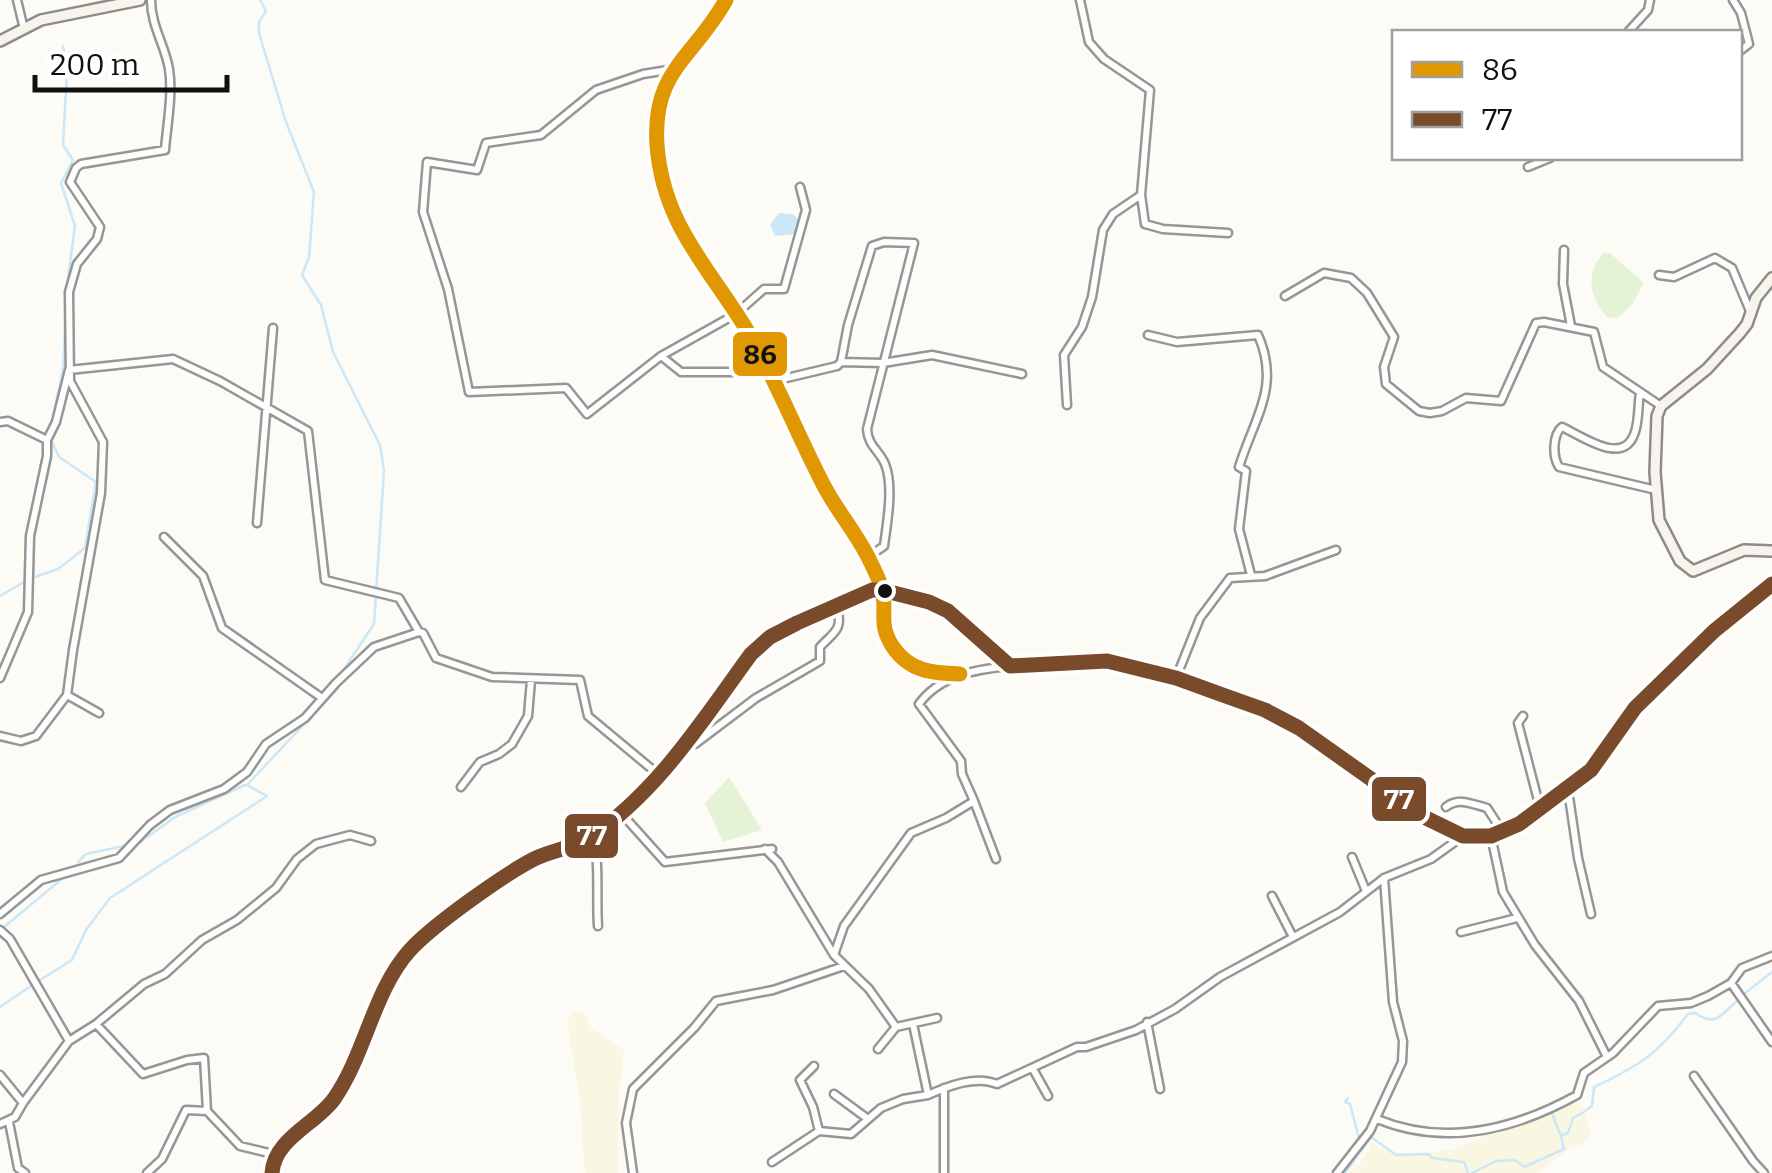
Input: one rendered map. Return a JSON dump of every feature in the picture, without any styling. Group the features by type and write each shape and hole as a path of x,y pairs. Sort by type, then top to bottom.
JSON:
{"main road":[{"path":"0,41 41,20 140,0"},
{"path":"726,0 662,89 657,116 658,150 672,208 683,238 736,314 772,377 824,487 868,557 882,590"},
{"path":"1772,278 1756,298 1747,324 1707,369 1660,406 1656,431 1656,490 1663,532 1680,561 1693,571 1744,550 1772,551"},
{"path":"272,1173 277,1155 330,1104 342,1086 397,968 412,948 534,859 593,835 621,814 686,742 760,645 796,623 872,590 948,611 1011,666 1106,661 1176,678 1265,710 1300,728 1426,818 1463,836 1491,836 1568,790 1600,762 1634,708 1714,631 1772,584"}],"street":[{"path":"17,0 24,29"},
{"path":"0,736 30,740 68,695 103,460 102,442 70,381 69,292 78,264 100,232 96,219 72,188 71,177 82,164 165,150 170,74 155,33 151,0"},
{"path":"1080,0 1090,42 1104,59 1150,90 1141,195 1145,224 1163,229 1228,232"},
{"path":"1630,30 1648,10 1650,0"},
{"path":"1733,0 1749,44 1742,49"},
{"path":"674,69 643,74 596,90 541,135 486,144 477,170 427,162 422,212 448,289 469,392 566,388 587,414 661,356 736,314 764,289 784,289 806,210 800,186"},
{"path":"1528,167 1545,160"},
{"path":"1066,404 1064,355 1082,327 1092,297 1102,230 1114,214 1141,195"},
{"path":"661,356 681,372 772,377 837,366 872,246 884,242 914,243 867,429 868,441 886,468 885,538 882,548 868,557"},
{"path":"1564,250 1563,284 1571,326"},
{"path":"1658,275 1674,277 1715,258 1732,268 1750,312"},
{"path":"1285,296 1324,273 1352,278 1394,337 1384,368 1386,384 1419,411 1442,411 1466,398 1500,401 1536,323 1594,332 1602,367 1660,406"},
{"path":"257,523 273,328"},
{"path":"1148,335 1177,342 1258,335 1270,372 1239,467 1246,472 1239,529 1250,576"},
{"path":"841,362 883,362 932,355 1022,374"},
{"path":"69,370 173,358 308,431 326,580 399,598 436,658 492,677 580,680 588,716 659,774"},
{"path":"0,678 28,612 30,536 47,440 56,422 69,370"},
{"path":"1640,392 1636,430 1630,445 1624,449 1610,448 1562,427 1556,436 1555,461 1559,467 1656,490"},
{"path":"0,422 8,421 47,440"},
{"path":"164,537 203,576 222,628 322,698"},
{"path":"1176,678 1200,618 1230,578 1264,576 1336,550"},
{"path":"882,590 881,615 894,649 921,671 960,674 1011,666"},
{"path":"686,742 695,744 756,698 820,661 820,647 841,624 836,607"},
{"path":"0,914 41,880 119,858 170,810 224,790 247,772 266,744 305,718 374,647 420,632"},
{"path":"960,674 924,696 919,707 961,761 962,774 996,859"},
{"path":"461,787 480,762 512,744 528,716 531,680"},
{"path":"68,695 99,713"},
{"path":"1523,716 1518,723 1540,809"},
{"path":"1568,790 1591,914"},
{"path":"834,955 844,926 911,833 974,800"},
{"path":"1446,808 1453,802 1464,801 1487,808 1502,831"},
{"path":"621,814 664,862 768,849 834,955 870,988 896,1027"},
{"path":"25,1173 18,1168 4,1123 69,1041 144,984 165,974 202,940 260,902 316,844 350,835 371,841"},
{"path":"593,835 598,858 594,879 598,926"},
{"path":"772,1162 819,1131 851,1134 892,1103 988,1080 997,1084 1077,1047 1136,1030 1175,1009 1220,977 1340,912 1384,878 1431,859 1463,836"},
{"path":"1491,836 1503,892 1517,918 1579,1001 1608,1057"},
{"path":"1352,857 1366,891"},
{"path":"1338,1173 1377,1119 1402,1062 1403,1041 1393,1002 1384,878"},
{"path":"1272,896 1293,937"},
{"path":"1461,932 1517,918"},
{"path":"0,930 10,939 69,1041"},
{"path":"1377,1119 1434,1134 1483,1131 1516,1123 1577,1096 1584,1072 1608,1057 1658,1006 1690,1003 1731,983 1742,968 1772,956"},
{"path":"633,1173 626,1123 633,1089 694,1028 716,1000 773,990 844,966"},
{"path":"1731,983 1772,1042"},
{"path":"878,1049 896,1027 937,1018"},
{"path":"1147,1022 1160,1090"},
{"path":"96,1024 144,1074 204,1058 207,1111 240,1146 277,1155"},
{"path":"913,1024 928,1095"},
{"path":"814,1066 800,1080 819,1131"},
{"path":"1033,1069 1048,1096"},
{"path":"0,1074 23,1103"},
{"path":"1694,1076 1764,1173"},
{"path":"944,1088 944,1173"},
{"path":"834,1094 868,1119"},
{"path":"148,1173 162,1159 186,1110 207,1111"}],"shaded area":[{"path":"574,1012 584,1012 591,1028 624,1050 618,1173 585,1173 579,1091 568,1020"},
{"path":"1576,1103 1584,1108 1590,1135 1582,1145 1571,1147 1538,1173 1349,1173 1361,1163 1372,1142 1381,1149 1406,1154 1453,1150 1544,1111"}],"green space":[{"path":"1604,253 1610,253 1644,283 1633,303 1618,318 1607,317 1593,294 1594,269"},
{"path":"729,777 762,830 723,842 705,803"}],"water":[{"path":"779,213 793,214 805,227 797,234 775,236 770,225"}],"waterway":[{"path":"260,0 266,11 259,22 259,33 286,122 314,192 309,257 302,275 321,305 333,352 380,445 384,470 374,624 344,669"},
{"path":"63,46 67,72 63,145 73,160 61,183 75,226 66,292"},
{"path":"51,426 63,369 66,305"},
{"path":"35,577 58,569 85,548 96,482 59,457 51,440"},
{"path":"0,596 24,582"},
{"path":"40,980 72,960 86,930 110,898 267,796 247,785 338,688"},
{"path":"139,843 175,817 245,785"},
{"path":"78,862 86,854 124,846"},
{"path":"4,927 63,878"},
{"path":"1744,994 1772,972"},
{"path":"0,1007 31,986"},
{"path":"1585,1111 1592,1106 1594,1087 1647,1058 1688,1014 1714,1019 1738,1000"},
{"path":"1348,1098 1345,1102 1350,1104 1359,1138"},
{"path":"1472,1173 1496,1161 1515,1160 1524,1167 1564,1149 1561,1136 1568,1133 1573,1118 1584,1112"},
{"path":"1552,1113 1560,1134"},
{"path":"1345,1173 1371,1137 1396,1155 1429,1154 1432,1158 1464,1162 1468,1173"}],"transit line":[{"name":"86","path":"726,0 677,66 661,99 657,145 668,198 689,242 756,346 823,484 871,563 882,589 885,631 893,647 915,666 931,672 960,674"},
{"name":"77","path":"272,1173 274,1161 288,1141 334,1099 387,984 410,950 469,901 521,866 584,841 615,819 658,776 751,654 770,637 872,590 929,602 948,611 1010,666 1107,661 1176,678 1265,710 1299,728 1426,818 1463,836 1491,836 1519,824 1591,770 1635,708 1714,631 1772,584"}]}
